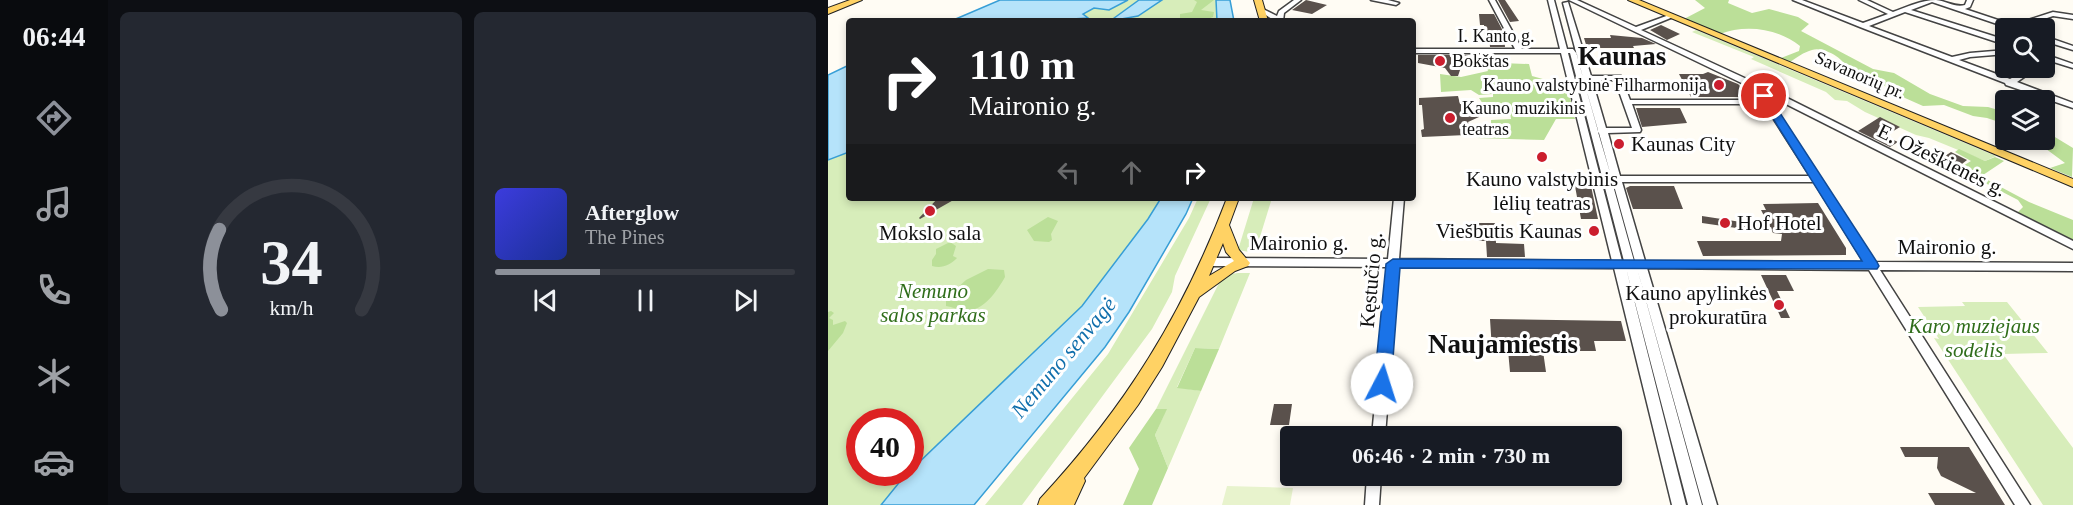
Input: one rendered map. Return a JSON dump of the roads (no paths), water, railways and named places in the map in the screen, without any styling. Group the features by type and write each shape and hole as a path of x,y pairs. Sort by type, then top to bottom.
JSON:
{"main road":[{"path":"828,11 858,0"},
{"name":"Savanorių pr.","path":"1632,0 2073,183"},
{"path":"1047,505 1082,468 1149,373 1209,262 1232,201"},
{"path":"1192,296 1230,268 1243,263 1233,252 1223,225"},
{"path":"1064,505 1082,468"}],"street":[{"path":"1280,18 1281,12 1298,0"},
{"path":"1374,0 1396,3"},
{"path":"1492,0 1520,51"},
{"path":"1796,0 2073,106"},
{"path":"1862,0 1891,13"},
{"path":"1862,26 1891,13 1932,0 1995,22"},
{"path":"1959,9 1968,6 1970,0"},
{"path":"1559,2 1586,118 1606,178 1630,265 1679,402 1710,505"},
{"name":"E. Ožeškienės g.","path":"1559,2 1635,30 2073,245"},
{"path":"1259,5 1275,18"},
{"path":"1903,9 1995,39"},
{"path":"2044,18 2056,14 2073,17"},
{"path":"1635,30 1671,16"},
{"path":"2055,44 2073,48"},
{"name":"I. Kanto g.","path":"1416,51 1572,51"},
{"path":"1950,60 1970,55 1995,53"},
{"path":"2055,61 2073,66"},
{"path":"1618,78 1637,130 1602,131 1586,118 1578,80 1618,78"},
{"path":"2009,83 2017,78"},
{"path":"1752,87 1768,102 2023,505"},
{"name":"E. Ožeškienės g.","path":"1627,102 1768,102 1796,108"},
{"path":"1602,131 1606,178 1634,226 1630,265 1629,331 1647,402 1679,505"},
{"path":"1606,178 1817,179"},
{"name":"Kęstučio g.","path":"1379,426 1399,201"},
{"name":"Maironio g.","path":"1209,262 2073,267"},
{"path":"1647,402 1679,402"},
{"path":"1679,402 1695,505"},
{"path":"1372,505 1373,486"}],"water":[{"path":"1000,0 1128,0 1109,10 1094,8 1083,14 1088,18 958,18"},
{"path":"1139,0 1162,0 1138,16 1114,18"},
{"path":"1216,0 1230,0 1233,18 1217,18"},
{"path":"846,66 846,153 828,160 828,75"},
{"name":"Nemuno senvagė","path":"1159,201 1192,201 1129,312 1105,347 974,505 881,505 896,486 924,486 924,458 1082,306"}],"place":[{"name":"Bokštas","path":"1440,61"},
{"name":"Kauno valstybinė Filharmonija","path":"1719,85"},
{"name":"Kauno muzikinis teatras","path":"1450,118"},
{"name":"Kaunas City","path":"1619,144"},
{"name":"Kauno valstybinis lėlių teatras","path":"1542,157"},
{"name":"Mokslo sala","path":"930,211"},
{"name":"Hof Hotel","path":"1725,223"},
{"name":"Viešbutis Kaunas","path":"1594,231"},
{"name":"Kauno apylinkės prokuratūra","path":"1779,305"}],"district":[{"name":"Kaunas","path":"1622,56"},
{"name":"Naujamiestis","path":"1503,344"}],"park label":[{"name":"Nemuno salos parkas","path":"933,303"},
{"name":"Karo muziejaus sodelis","path":"1974,338"}]}
